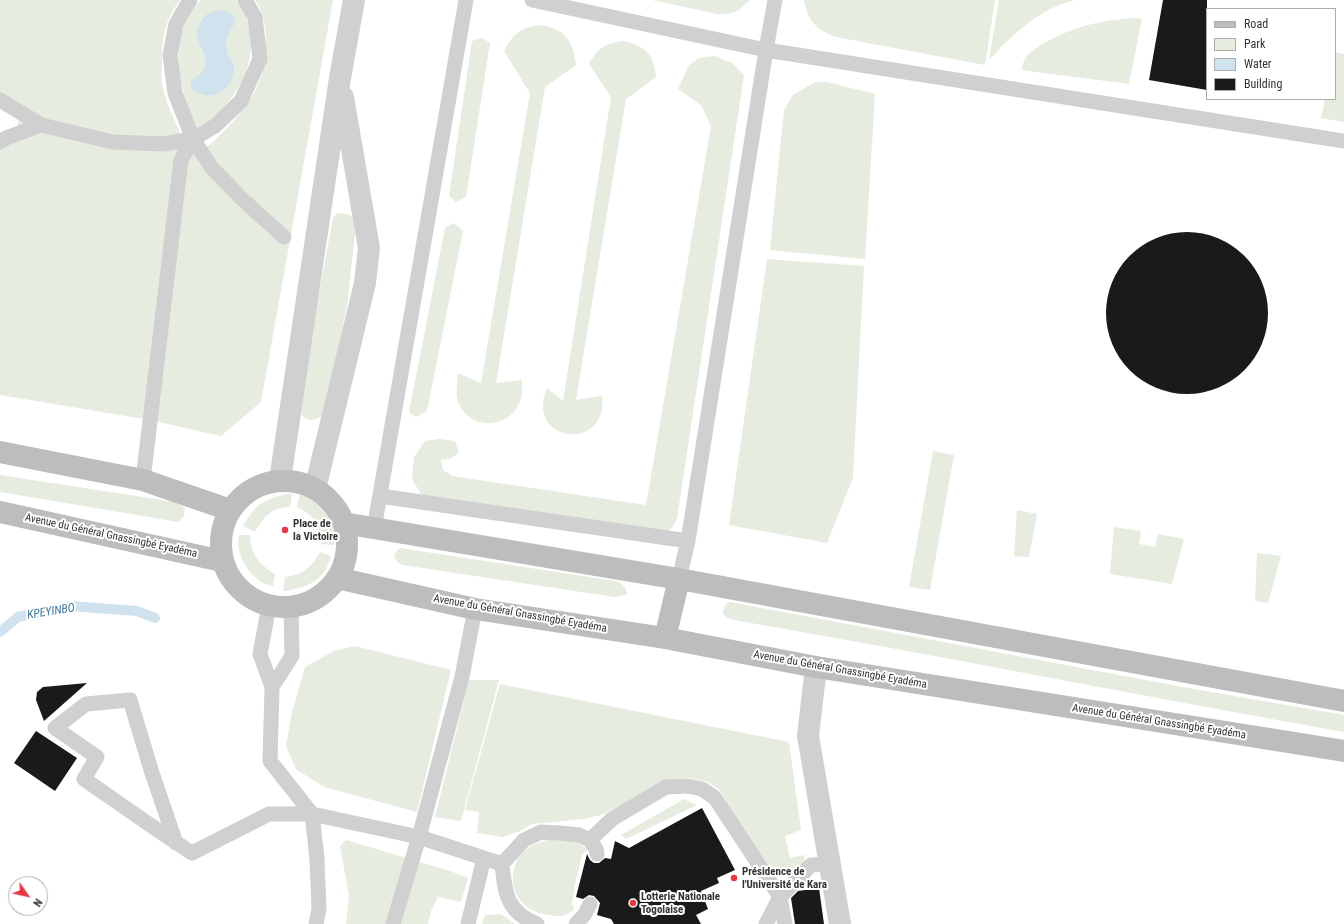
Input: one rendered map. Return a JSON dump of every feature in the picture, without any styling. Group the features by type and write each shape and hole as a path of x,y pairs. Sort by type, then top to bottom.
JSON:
{"main road":[{"path":"0,452 143,480 230,510"},
{"path":"280,480 298,482 315,489 328,498 337,509 344,523 347,542 345,561 337,578 324,592 309,602 291,607 280,608 269,606 253,600 240,590 229,576 222,561 220,543 223,526 230,510 244,495 260,485 280,480"},
{"name":"Avenue du Général Gnassingbé Eyadéma","path":"0,512 222,561"},
{"path":"344,523 679,579 1344,701"},
{"name":"Avenue du Général Gnassingbé Eyadéma","path":"337,578 475,609 665,638 816,666 1344,751"},
{"path":"665,638 679,579"}],"street":[{"path":"280,480 340,78 354,0"},
{"path":"315,489 365,283 369,248 340,78"},
{"path":"816,666 808,736 840,924"}],"lane":[{"path":"190,0 176,24 170,55 175,93 193,139 212,168 242,199 284,237"},
{"path":"0,100 41,126 113,142 163,144 193,139 216,126 241,101 260,59 256,17 245,0"},
{"path":"374,529 466,0"},
{"path":"532,0 766,50 1344,141"},
{"path":"679,579 688,541 775,0"},
{"path":"0,142 6,138 41,126"},
{"path":"143,480 181,160 193,139"},
{"path":"380,496 688,541"},
{"path":"269,606 260,654 272,687 270,760 312,814 317,859 319,909 316,924"},
{"path":"272,687 292,656 291,607"},
{"path":"393,924 419,837 462,677 475,609"},
{"path":"176,843 152,773 130,700 86,704 55,728 97,757 84,778 176,843 192,854 269,814 312,814 419,837 502,864"},
{"path":"590,840 612,819 666,787 688,786 702,789 715,798 780,897 785,924"},
{"path":"538,924 524,919 512,906 504,889 502,864 524,840 541,832 579,835 590,840 596,849 597,854"},
{"path":"468,924 484,858"},
{"path":"766,924 780,897 811,865 830,864"},
{"path":"576,924 585,914 590,904"}],"green space":[{"path":"0,0 180,0 170,15 163,38 162,83 174,120 184,141 203,147 210,145 243,110 258,85 263,71 266,56 266,38 262,13 255,0 333,0 261,402 221,436 150,420 0,395 0,135 16,128 19,121 0,109"},
{"path":"201,0 236,0 249,24 251,49 242,80 231,98 212,121 196,130 182,87 178,57 179,43 183,29 193,9"},
{"path":"652,0 750,0 739,10 728,14 717,14"},
{"path":"804,0 995,0 985,65 836,37 823,31 814,24 808,14"},
{"path":"999,0 1075,0 1050,9 1028,23 989,60"},
{"path":"1134,18 1142,19 1129,84 1021,70 1029,53 1060,35 1091,24"},
{"path":"540,25 556,29 566,37 573,49 576,65 545,87 496,383 522,380 521,398 514,412 507,418 498,422 480,422 472,419 465,413 459,404 457,393 458,373 481,383 530,93 504,51 514,36 522,30"},
{"path":"482,38 490,43 466,197 456,202 449,196 472,41"},
{"path":"623,41 637,45 647,52 653,63 656,77 626,99 576,400 602,396 601,414 593,427 582,433 568,434 556,430 547,420 543,406 547,388 563,401 611,97 589,64 603,47 611,43"},
{"path":"1336,52 1344,54 1344,122 1321,118 1325,100 1336,100"},
{"path":"715,56 732,63 744,75 677,519 669,532 422,496 412,479 414,457 425,441 439,439 455,441 459,453 450,459 441,460 443,470 452,476 646,505 711,126 701,105 678,89 689,65 699,58"},
{"path":"815,82 827,82 875,94 865,259 770,250 784,110 793,95"},
{"path":"337,213 347,214 353,217 356,224 348,299 327,411 318,418 310,420 303,416 298,406 333,218"},
{"path":"454,223 463,231 427,411 416,417 409,412 445,228"},
{"path":"767,259 864,266 853,478 827,543 729,525"},
{"path":"933,451 954,455 930,590 909,587"},
{"path":"0,475 175,502 185,508 185,513 178,522 0,492"},
{"path":"300,493 315,501 326,513 331,521 335,536 334,545 321,544 320,531 315,521 312,517 297,507"},
{"path":"292,494 290,507 273,511 265,517 255,532 243,526 260,504 271,498"},
{"path":"1017,510 1037,514 1029,557 1014,556"},
{"path":"1114,527 1141,531 1139,544 1155,547 1158,534 1184,539 1172,584 1110,574"},
{"path":"239,535 250,535 252,548 260,563 275,574 273,586 258,580 246,567 239,551"},
{"path":"400,548 616,581 624,586 627,594 614,597 403,565 397,561 394,554"},
{"path":"320,552 331,556 328,565 320,577 314,582 300,588 283,591 285,577 306,570 310,567"},
{"path":"1257,553 1281,556 1268,603 1255,601"},
{"path":"730,602 1194,689 1344,715 1344,732 734,620 727,618 723,614 725,606"},
{"path":"355,646 451,670 417,812 324,787 296,769 286,746 292,712 305,667 334,651"},
{"path":"469,680 499,680 461,821 435,817"},
{"path":"500,684 789,742 801,830 785,836 790,858 804,855 805,866 783,875 770,871 739,825 720,790 708,782 691,778 675,779 659,783 601,815 584,819 532,824 520,831 503,837 477,833 479,812 465,810"},
{"path":"684,799 697,805 626,839 621,835"},
{"path":"556,838 574,841 588,849 582,855 576,880 572,903 574,910 561,916 538,913 530,909 518,897 513,881 513,872 516,863 523,852 536,844"},
{"path":"346,840 450,871 468,878 461,902 438,897 431,911 428,924 346,924 349,896 340,846"},
{"path":"501,914 515,924 482,924 485,915"}],"water":[{"path":"222,10 230,14 235,21 226,41 228,56 232,61 234,69 233,78 225,89 217,94 210,96 200,94 191,88 191,81 202,72 206,63 204,52 199,43 197,33 198,28 200,22 207,14"},
{"path":"1178,247 1205,248 1229,259 1247,278 1256,303 1255,330 1244,354 1224,372 1199,381 1173,380 1149,369 1131,350 1122,325 1123,298 1134,274 1154,256","holes":["1197,266 1214,277 1225,281 1227,289 1237,310 1230,325 1227,340 1212,347 1198,358 1183,353 1166,353 1158,339 1146,330 1148,313 1145,296 1157,286 1165,273 1173,273"]},
{"path":"1192,275 1212,281 1222,291 1228,311 1222,331 1212,341 1192,347 1172,341 1162,331 1156,311 1162,291 1172,281"}],"building":[{"path":"1163,0 1207,0 1206,90 1149,80"},
{"path":"1179,232 1195,232 1211,235 1225,241 1238,250 1250,262 1259,275 1265,289 1268,313 1267,329 1259,351 1250,364 1238,376 1225,385 1211,391 1195,394 1179,394 1163,391 1149,385 1136,376 1124,364 1115,351 1109,337 1106,321 1106,305 1109,289 1115,275 1124,262 1136,250 1149,241 1163,235"},
{"path":"87,683 44,721 36,700 37,692 43,687"},
{"path":"36,731 77,758 55,791 14,763"},
{"path":"702,808 735,870 717,878 719,883 701,891 708,909 696,915 701,924 614,924 611,919 597,915 600,903 594,896 589,895 583,899 576,897 587,854 590,860 594,863 599,863 605,858 611,859 615,841 629,848"},
{"path":"819,888 824,924 795,924 791,898 798,891"}],"waterway":[{"name":"KPEYINBO","path":"0,632 18,617 70,606 137,611 155,618"}],"place":[{"name":"Place de la Victoire","path":"285,530"},
{"name":"Présidence de l'Université de Kara","path":"734,878"},
{"name":"Lotterie Nationale Togolaise","path":"633,903"}]}
